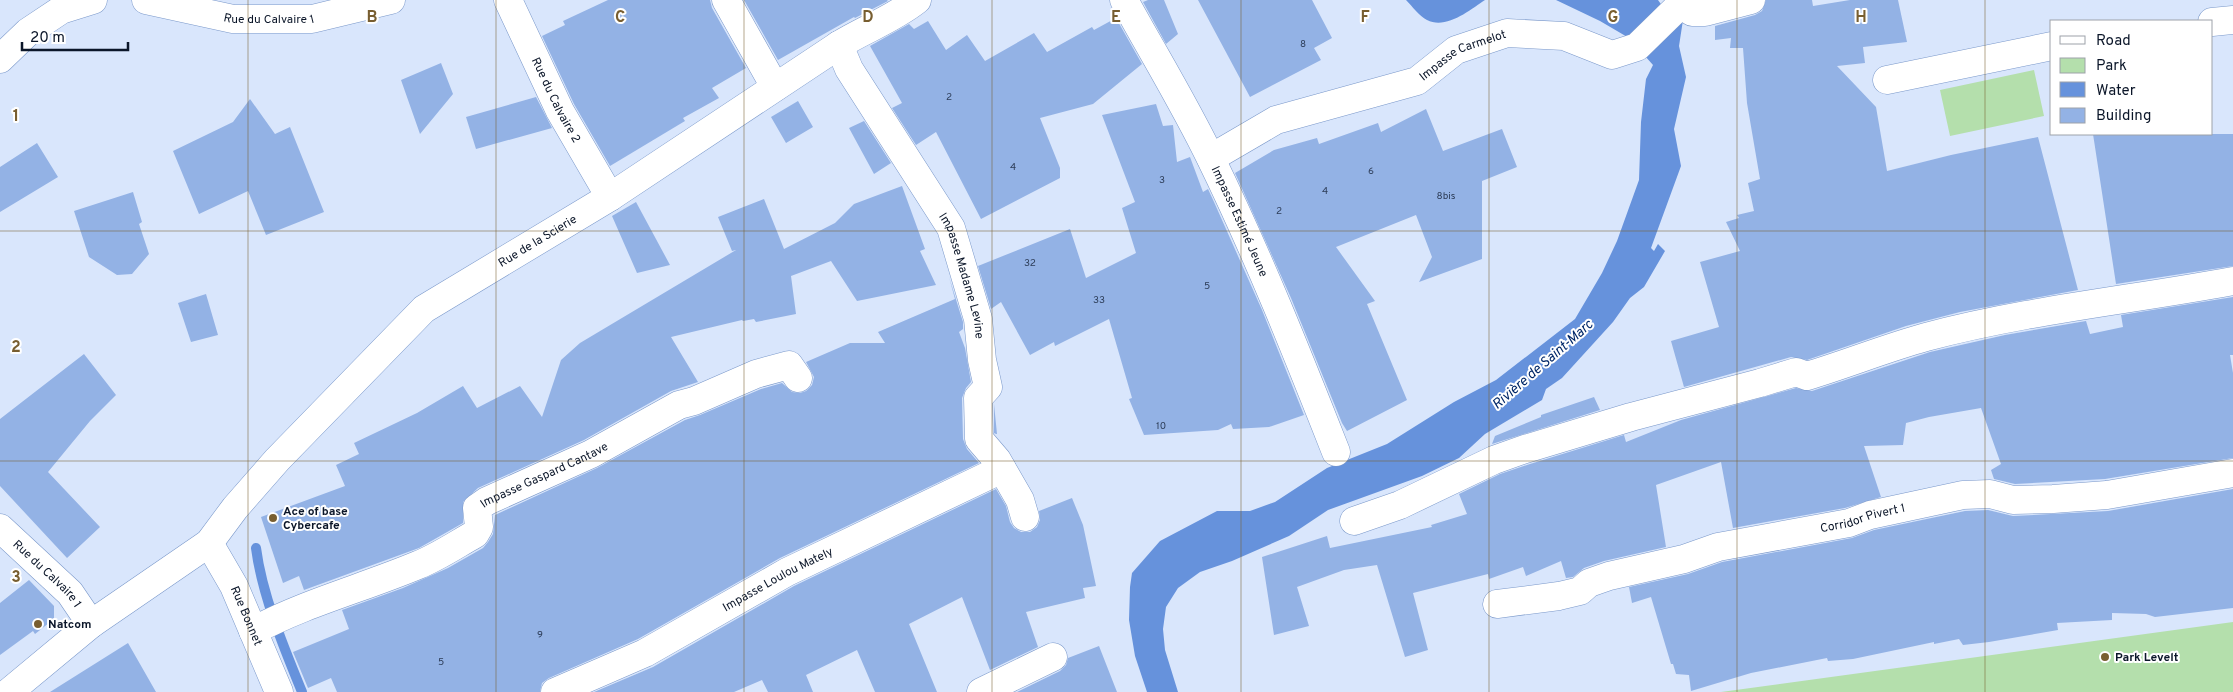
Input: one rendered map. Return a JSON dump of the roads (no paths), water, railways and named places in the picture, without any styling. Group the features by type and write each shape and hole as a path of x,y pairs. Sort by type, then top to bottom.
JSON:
{"street":[{"path":"0,59 28,32 60,10 94,0"},
{"name":"Rue du Calvaire 1","path":"146,0 232,19 312,19 391,0"},
{"name":"Rue du Calvaire 2","path":"508,0 560,111 610,197"},
{"path":"726,0 774,87"},
{"name":"Rue de la Scierie","path":"9,692 91,624 209,543 277,460 424,309 610,197 838,45 868,27 886,21 917,0"},
{"name":"Impasse Estimé Jeune","path":"1124,0 1211,158 1262,267 1336,452"},
{"name":"Impasse Carmelot","path":"1211,158 1276,120 1417,81 1456,50 1508,33 1564,36 1612,55 1637,47 1681,4 1692,12 1705,12 1751,0"},
{"path":"2213,22 2233,20"},
{"name":"Impasse Madame Levine","path":"838,45 849,68 951,228 978,319 982,360 988,387 978,398 979,439 1002,469 1020,500 1025,517"},
{"path":"1887,80 2050,46"},
{"path":"1354,521 1400,505 1494,460 1631,417 1796,372 1807,376 1927,337 2030,314 2233,281"},
{"name":"Impasse Gaspard Cantave","path":"270,623 419,565 476,534 479,527 477,508 487,501 591,454 679,405 756,374 789,365 798,378"},
{"name":"Impasse Loulou Mately","path":"555,692 645,653 787,572 1002,469"},
{"name":"Corridor Pivert 1","path":"1497,604 1559,596 1580,591 1589,583 1609,576 1684,559 1718,547 1849,523 1870,515 1963,495 1990,494 2013,500 2080,497 2151,488 2233,473"},
{"name":"Rue du Calvaire 1","path":"0,528 70,593 91,624"},
{"name":"Rue Bonnet","path":"209,543 234,586 270,623 279,692"},
{"path":"981,692 1053,657"}],"water":[{"path":"1406,0 1485,0 1458,18 1450,21 1434,22 1424,18"},
{"name":"Rivière de Saint-Marc","path":"1556,0 1658,0 1663,7 1683,20 1679,46 1686,77 1674,129 1681,166 1651,248 1654,251 1658,244 1665,251 1644,287 1630,298 1613,322 1562,378 1546,389 1542,400 1485,434 1459,458 1422,476 1328,510 1289,536 1232,561 1200,572 1178,588 1166,607 1163,629 1165,650 1178,692 1147,692 1135,656 1129,620 1130,587 1132,573 1160,541 1217,511 1250,511 1275,502 1327,468 1387,444 1454,402 1496,380 1575,319 1602,273 1617,241 1639,180 1641,122 1646,79 1653,65 1629,38 1600,21"}],"waterway":[{"path":"256,548 268,603 302,692"}],"place":[{"name":"Ace of base Cybercafe","path":"273,518"},
{"name":"Natcom","path":"38,624"},
{"name":"Park Levelt","path":"2105,657"}]}
